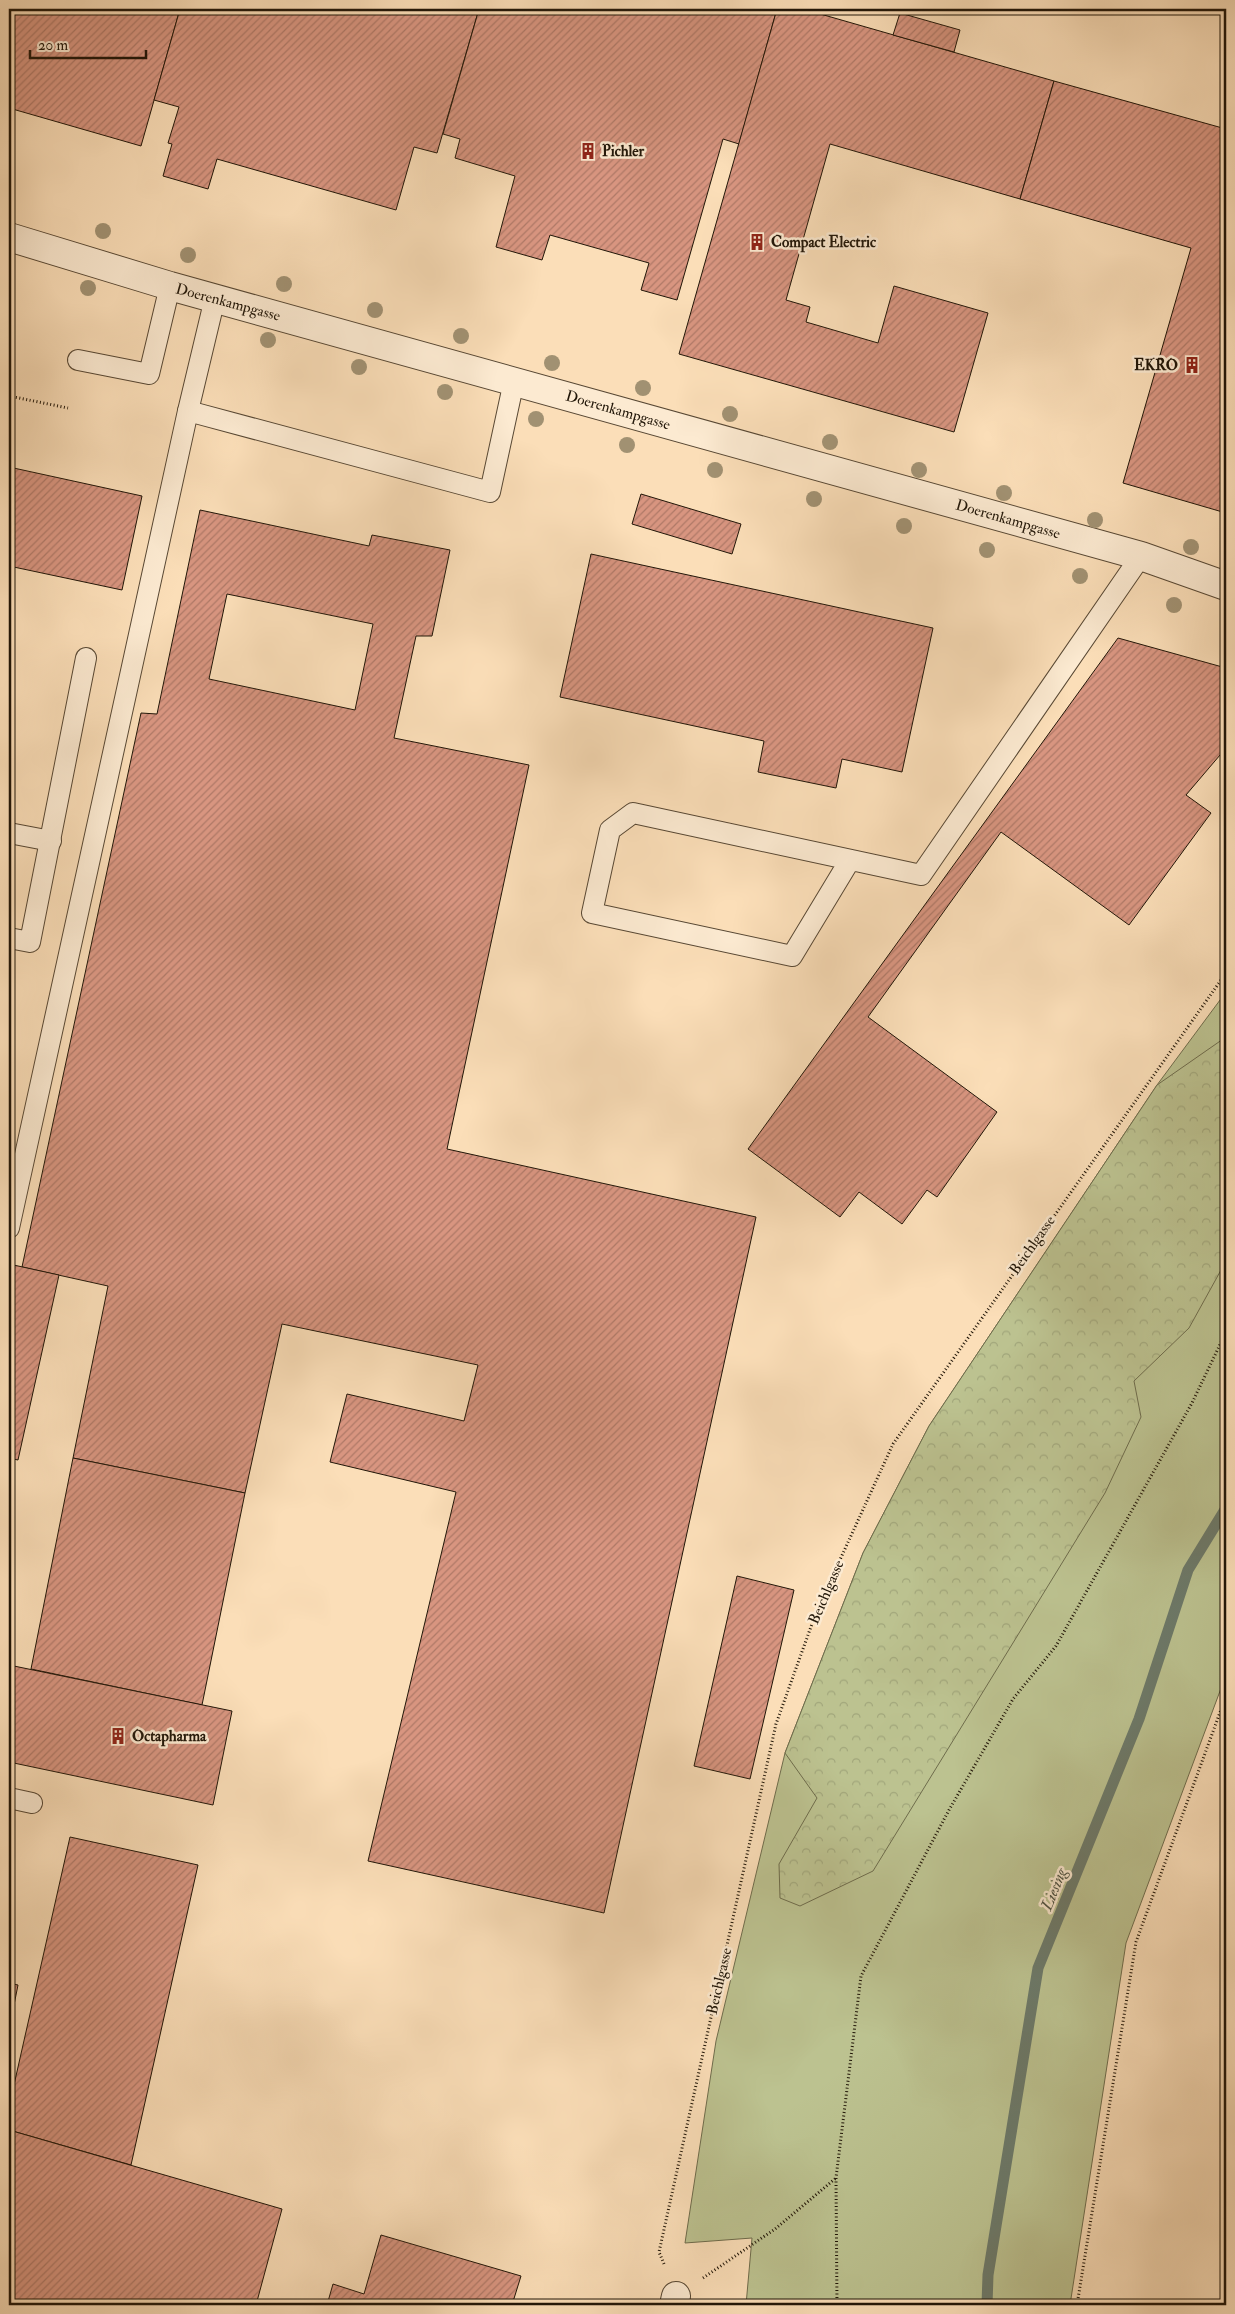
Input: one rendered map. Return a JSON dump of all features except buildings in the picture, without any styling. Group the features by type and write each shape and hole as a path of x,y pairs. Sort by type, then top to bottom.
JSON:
{"street":[{"name":"Doerenkampgasse","path":"9,237 170,286 1141,556 1226,586"}],"lane":[{"path":"78,360 149,374 170,286"},
{"path":"9,1228 188,411 216,298"},
{"path":"188,411 490,492 514,382"},
{"path":"850,860 792,956 592,913 610,830 632,813 921,875 1141,556"},
{"path":"9,938 30,942 86,658"},
{"path":"9,833 51,841"},
{"path":"9,1798 32,1803"}],"path":[{"path":"9,289 11,279"},
{"path":"9,396 68,408"},
{"name":"Beichlgasse","path":"675,2300 659,2252 776,1724 817,1610 892,1444 1226,973"},
{"path":"837,2305 836,2178 861,1976 949,1810 1012,1699 1056,1646 1187,1411 1226,1332"},
{"path":"1077,2305 1136,1942 1226,1696"},
{"path":"675,2300 775,2229 836,2178"}],"green space":[{"path":"1226,992 1226,1675 1126,1943 1070,2305 746,2305 752,2238 685,2243 716,2041 785,1753 863,1553 929,1426 1157,1085"},
{"path":"1226,1037 1226,1261 1189,1328 1134,1381 1141,1417 1105,1493 873,1871 800,1906 780,1898 779,1864 817,1798 785,1753 863,1553 929,1426 1157,1085"}],"waterway":[{"name":"Liesing","path":"987,2305 988,2275 1038,1968 1139,1719 1188,1570 1226,1508"}],"place":[{"name":"Pichler","path":"588,151"},
{"name":"Compact Electric","path":"757,242"},
{"name":"EKRO","path":"1192,365"},
{"name":"Octapharma","path":"118,1736"}]}
